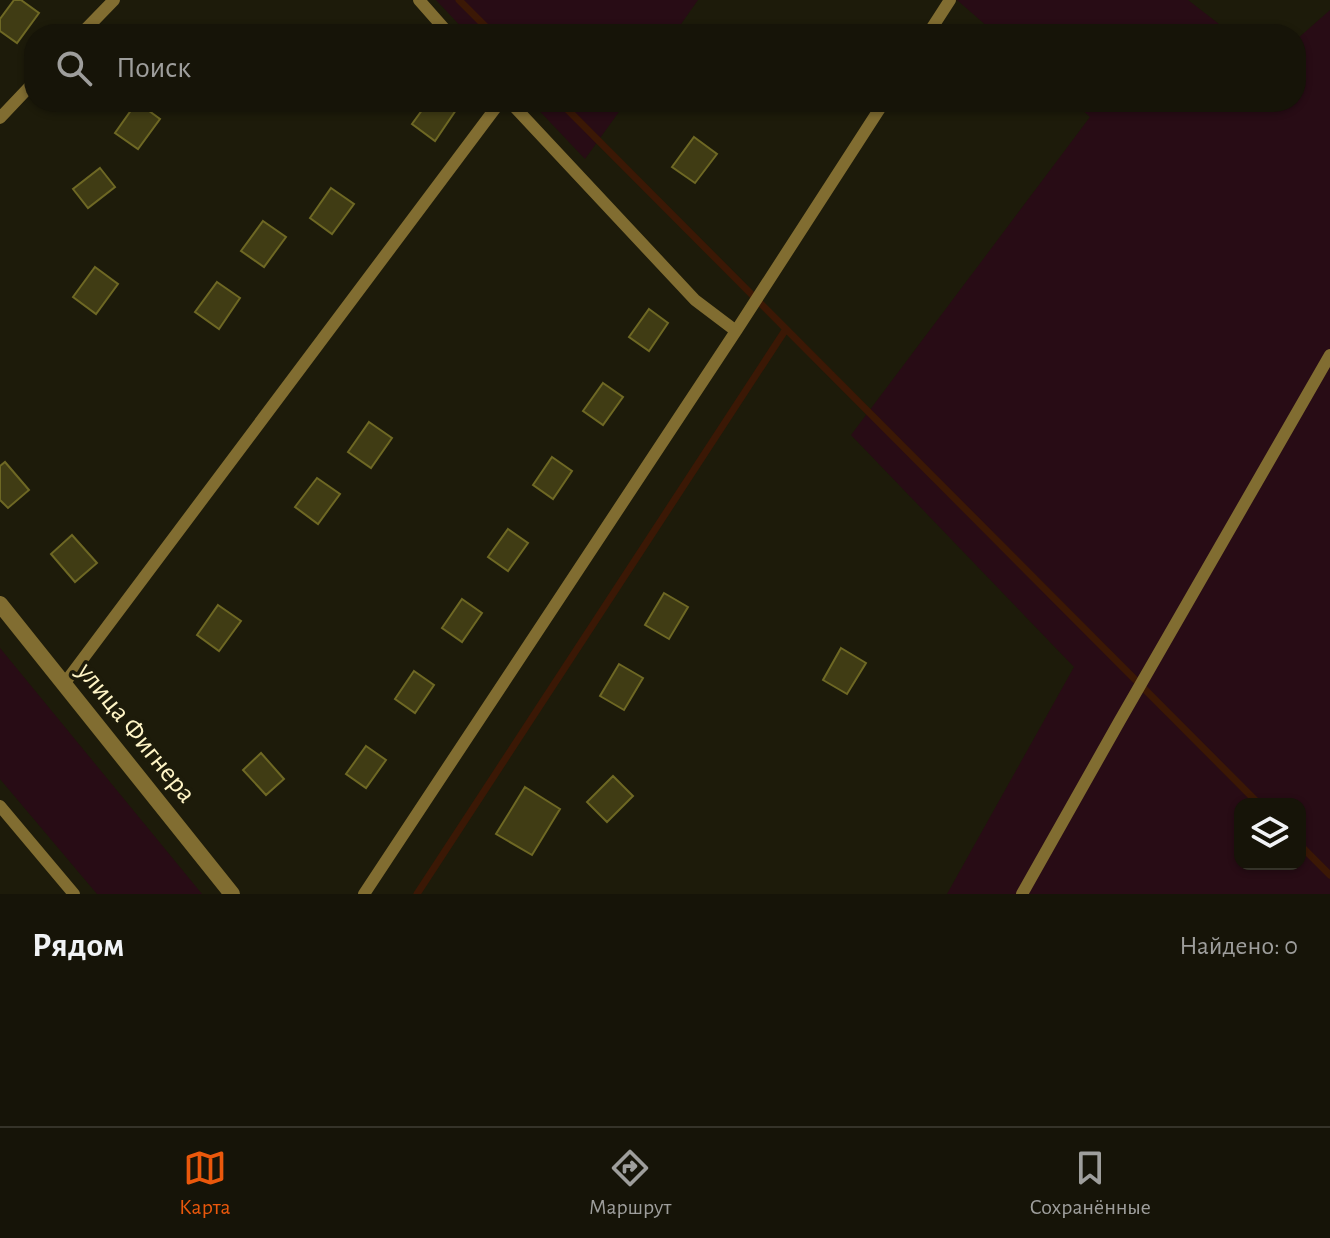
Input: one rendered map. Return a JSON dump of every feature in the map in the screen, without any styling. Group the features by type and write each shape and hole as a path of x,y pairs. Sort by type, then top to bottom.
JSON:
{"street":[{"name":"улица Фигнера","path":"0,604 232,894"}],"lane":[{"path":"91,24 114,0"},
{"path":"419,0 440,24"},
{"path":"934,24 950,0"},
{"path":"0,118 24,93"},
{"path":"64,684 493,112"},
{"path":"519,112 695,300 736,331"},
{"path":"364,894 878,112"},
{"path":"1022,894 1330,355"},
{"path":"0,806 74,894"}],"shaded area":[{"path":"436,0 698,0 681,24 459,24"},
{"path":"957,0 1188,0 1219,24 985,24"},
{"path":"1330,10 1330,894 947,894 1074,667 851,435 1090,117 1085,112 1306,112 1306,31"},
{"path":"540,112 619,112 585,159"},
{"path":"0,648 202,894 97,894 0,779"}],"building":[{"path":"14,0 21,0 39,13 31,24 24,24 24,33 17,43 0,31 0,19"},
{"path":"130,112 151,112 160,119 138,149 115,133"},
{"path":"421,112 455,112 435,141 412,124"},
{"path":"694,137 717,154 695,183 672,167"},
{"path":"100,168 115,187 88,208 73,189"},
{"path":"331,188 354,204 332,234 310,218"},
{"path":"263,221 286,237 264,267 241,251"},
{"path":"95,267 118,284 96,314 73,297"},
{"path":"217,282 240,298 219,329 195,312"},
{"path":"649,309 668,323 649,351 629,337"},
{"path":"603,383 623,397 603,425 583,411"},
{"path":"369,422 392,438 371,468 348,452"},
{"path":"552,457 572,471 553,499 533,485"},
{"path":"5,462 29,490 8,508 0,500 0,466"},
{"path":"317,478 340,494 318,524 295,507"},
{"path":"508,529 528,543 508,571 488,557"},
{"path":"72,535 97,563 75,582 51,554"},
{"path":"664,593 688,607 669,639 645,625"},
{"path":"462,599 482,613 462,642 442,628"},
{"path":"218,605 241,621 219,651 197,635"},
{"path":"841,648 866,663 847,694 823,680"},
{"path":"619,664 643,678 624,710 600,696"},
{"path":"414,671 434,685 415,713 395,699"},
{"path":"366,746 386,760 366,788 346,774"},
{"path":"261,753 284,779 266,795 243,770"},
{"path":"613,776 633,796 607,822 587,802"},
{"path":"525,787 560,809 532,855 496,834"}],"waterway":[{"path":"459,0 483,24"},
{"path":"570,112 786,329"},
{"path":"417,894 786,329 1253,798"},
{"path":"1306,851 1330,875"}]}
